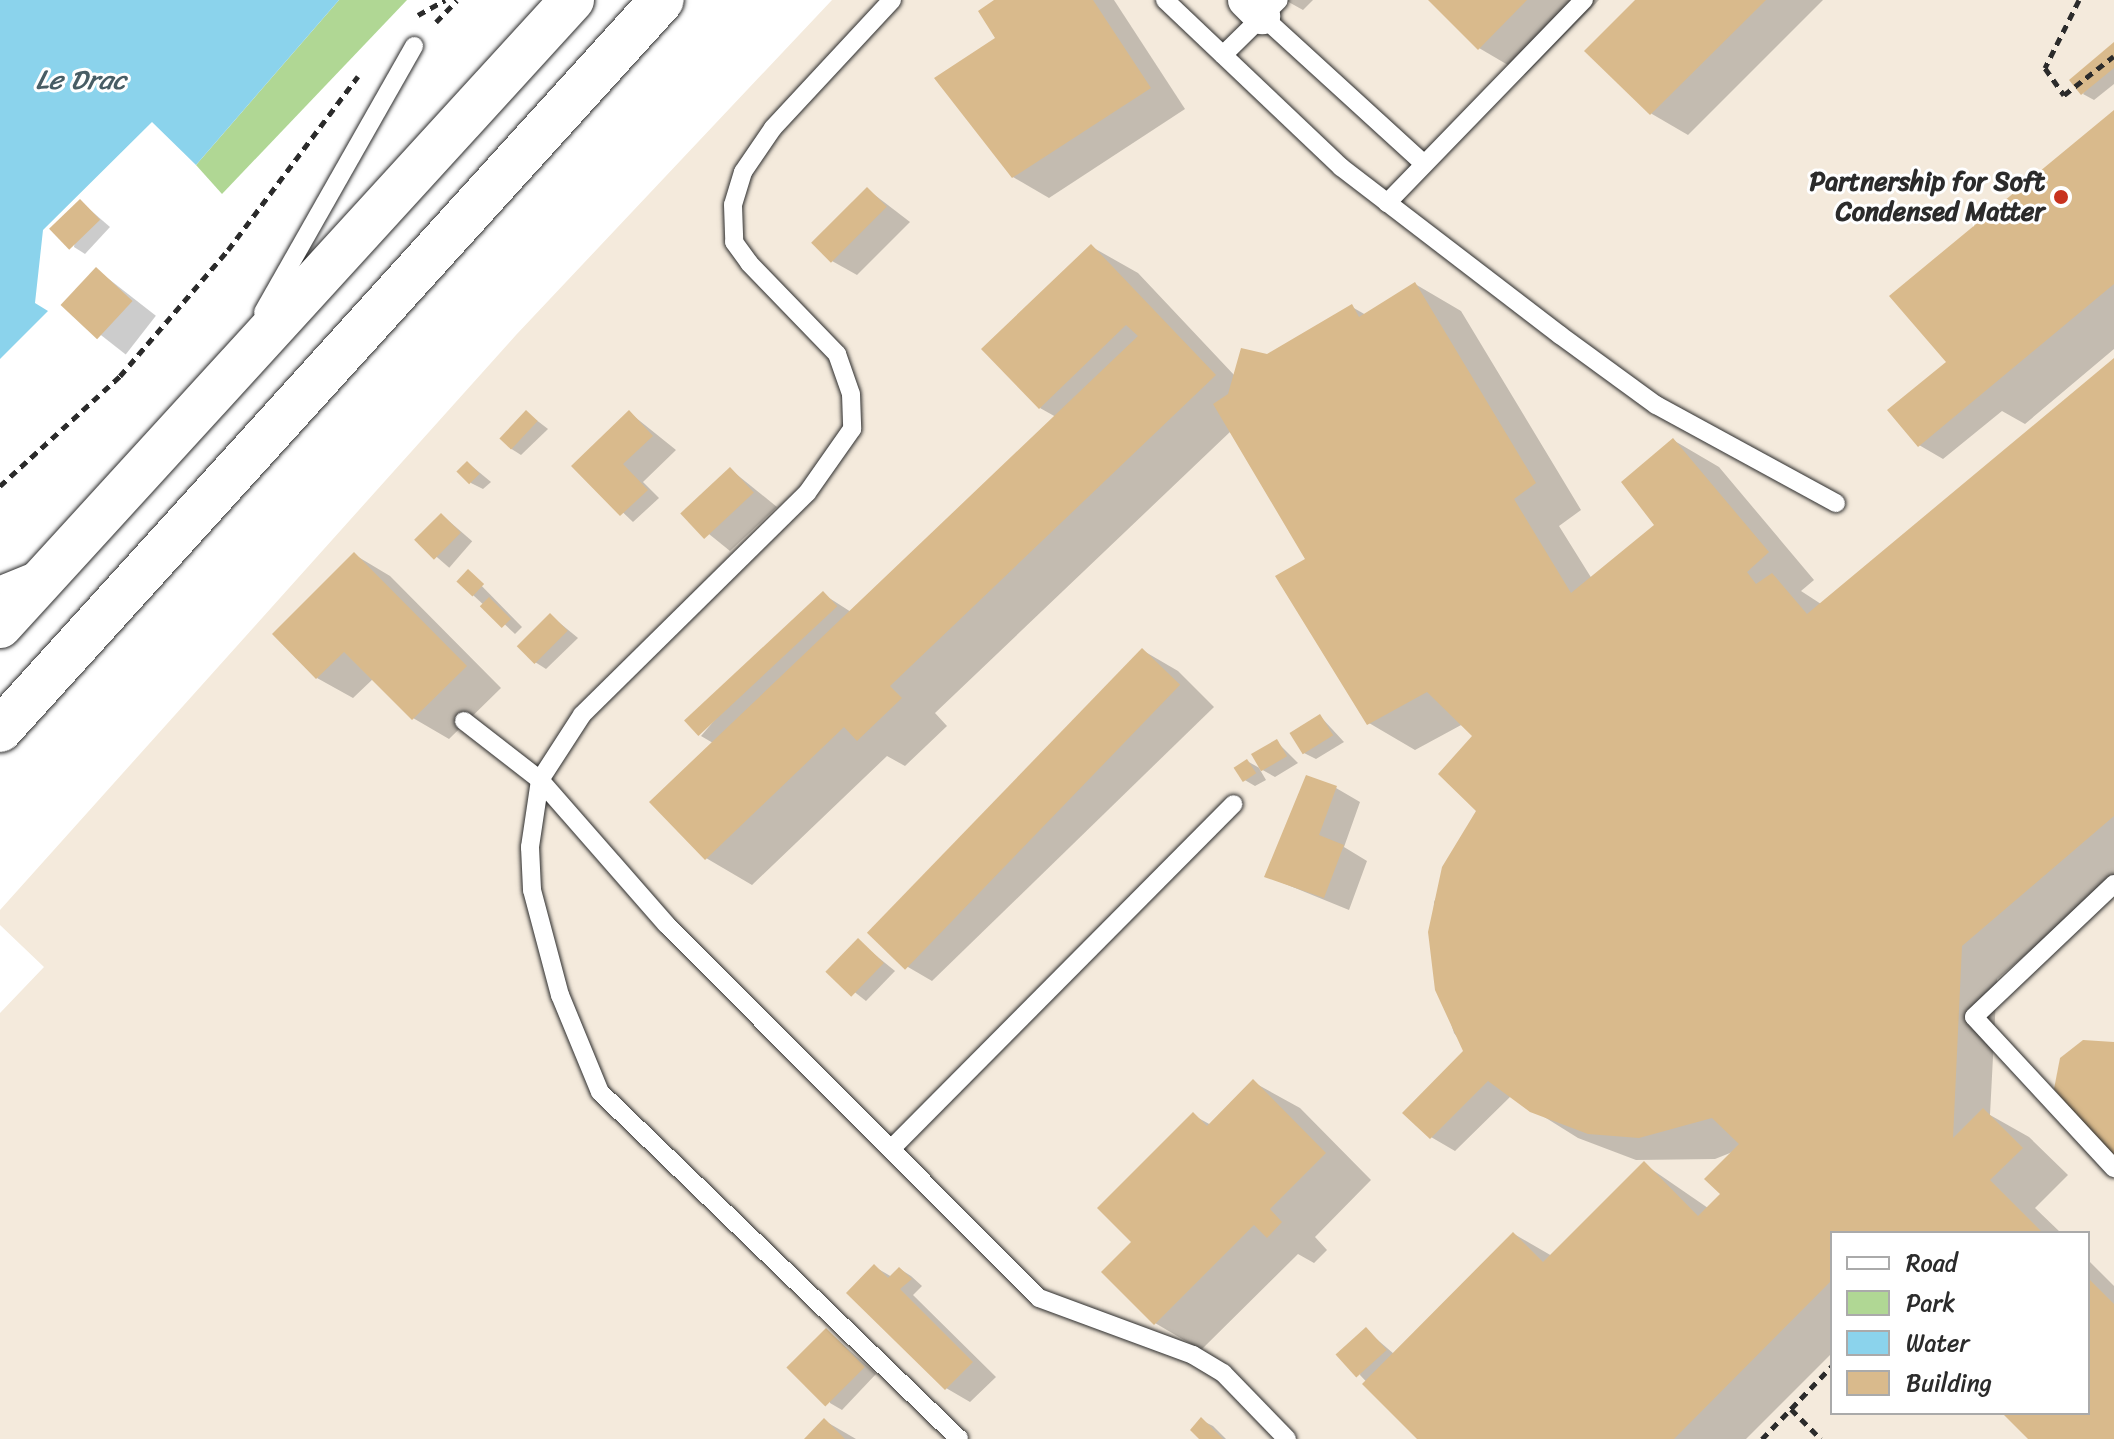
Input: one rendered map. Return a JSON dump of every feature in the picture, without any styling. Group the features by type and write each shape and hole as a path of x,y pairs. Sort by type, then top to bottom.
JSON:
{"highway":[{"path":"0,626 572,0"},
{"path":"0,730 662,0"}],"lane":[{"path":"892,0 773,128 743,172 733,205 741,252 837,354 851,394 852,429 807,493 582,715 540,780 532,890 560,995 600,1092 959,1439"},
{"path":"1165,0 1387,203 1656,405 1836,503"},
{"path":"1387,203 1584,0"},
{"path":"1223,55 1262,5 1424,164"},
{"path":"227,378 414,46"},
{"path":"0,585 61,559"},
{"path":"464,721 540,780 666,924 1039,1298 1193,1355 1223,1373 1287,1439"},
{"path":"891,1149 1234,804"},
{"path":"2114,884 1974,1017 2114,1168"}],"path":[{"path":"409,20 445,0"},
{"path":"2079,0 2045,68 2064,95 2114,56"},
{"path":"0,486 120,376 228,250 366,67"},
{"path":"1762,1439 1830,1368"},
{"path":"1791,1409 1821,1439"}],"shaded area":[{"path":"832,0 2114,0 2114,1439 0,1439 0,1013 44,967 0,925 0,910 516,335"}],"green space":[{"path":"339,0 407,0 222,194 196,165"}],"water":[{"name":"Le Drac","path":"0,0 339,0 196,165 152,122 43,230 35,303 48,311 0,359"}],"building":[{"path":"994,0 1093,0 1151,88 1012,178 934,78 995,38 978,11"},
{"path":"1428,0 1527,0 1478,50"},
{"path":"1635,0 1766,0 1650,115 1584,51"},
{"path":"2114,42 2114,68 2081,95 2069,80"},
{"name":"Partnership for Soft Condensed Matter","path":"2114,110 2114,284 1918,447 1887,410 1946,362 1889,296"},
{"path":"867,187 887,207 831,263 811,243"},
{"path":"80,199 100,220 69,250 49,229"},
{"path":"1091,244 1216,375 890,686 902,698 857,741 844,727 705,860 649,802 1138,336 1126,325 1039,409 981,349"},
{"path":"96,267 133,301 97,339 61,305"},
{"path":"1415,282 1536,483 1514,499 1571,593 1654,525 1621,482 1673,438 1769,552 1747,572 1756,584 1772,573 1807,614 2114,358 2114,816 1962,946 1953,1138 1983,1108 2023,1148 1990,1180 2041,1231 1830,1231 1830,1282 1674,1439 1417,1439 1362,1384 1513,1232 1543,1262 1644,1161 1698,1216 1720,1194 1704,1179 1739,1144 1712,1118 1639,1138 1588,1134 1530,1112 1488,1081 1430,1139 1402,1113 1463,1051 1435,990 1428,932 1442,867 1476,811 1438,774 1472,736 1427,692 1367,725 1275,576 1305,559 1213,404 1228,394 1241,348 1267,354 1352,304 1359,317"},
{"path":"526,410 538,421 511,449 499,439"},
{"path":"629,410 653,436 623,464 648,490 620,516 571,466"},
{"path":"467,461 480,474 469,484 456,472"},
{"path":"730,467 754,493 704,539 680,513"},
{"path":"441,513 461,533 434,560 414,540"},
{"path":"354,552 467,666 412,720 344,652 316,679 272,634"},
{"path":"468,569 484,584 472,596 456,581"},
{"path":"823,591 837,606 698,736 684,721"},
{"path":"489,597 511,619 502,628 480,606"},
{"path":"550,613 568,631 534,664 517,646"},
{"path":"1142,648 1180,685 905,970 867,933"},
{"path":"1320,714 1333,735 1303,754 1289,733"},
{"path":"1277,739 1287,756 1261,771 1251,754"},
{"path":"1247,759 1256,773 1243,782 1234,768"},
{"path":"1306,775 1337,786 1319,835 1344,845 1324,898 1264,877"},
{"path":"858,938 884,963 851,997 825,972"},
{"path":"2083,1040 2114,1042 2114,1160 2054,1089 2060,1058"},
{"path":"1253,1079 1326,1153 1270,1209 1282,1222 1267,1238 1254,1225 1154,1325 1101,1272 1131,1242 1097,1208 1193,1112 1207,1126"},
{"path":"874,1264 888,1278 899,1267 912,1279 900,1289 973,1362 945,1390 846,1293"},
{"path":"2090,1280 2114,1304 2114,1439 2028,1439 2004,1415 2090,1415"},
{"path":"1366,1327 1387,1350 1356,1377 1336,1354"},
{"path":"826,1328 865,1367 825,1406 786,1368"},
{"path":"1201,1417 1223,1439 1199,1439 1190,1430"},
{"path":"824,1418 845,1439 804,1439"}],"place":[{"name":"Partnership for Soft Condensed Matter","path":"2061,197"}]}
